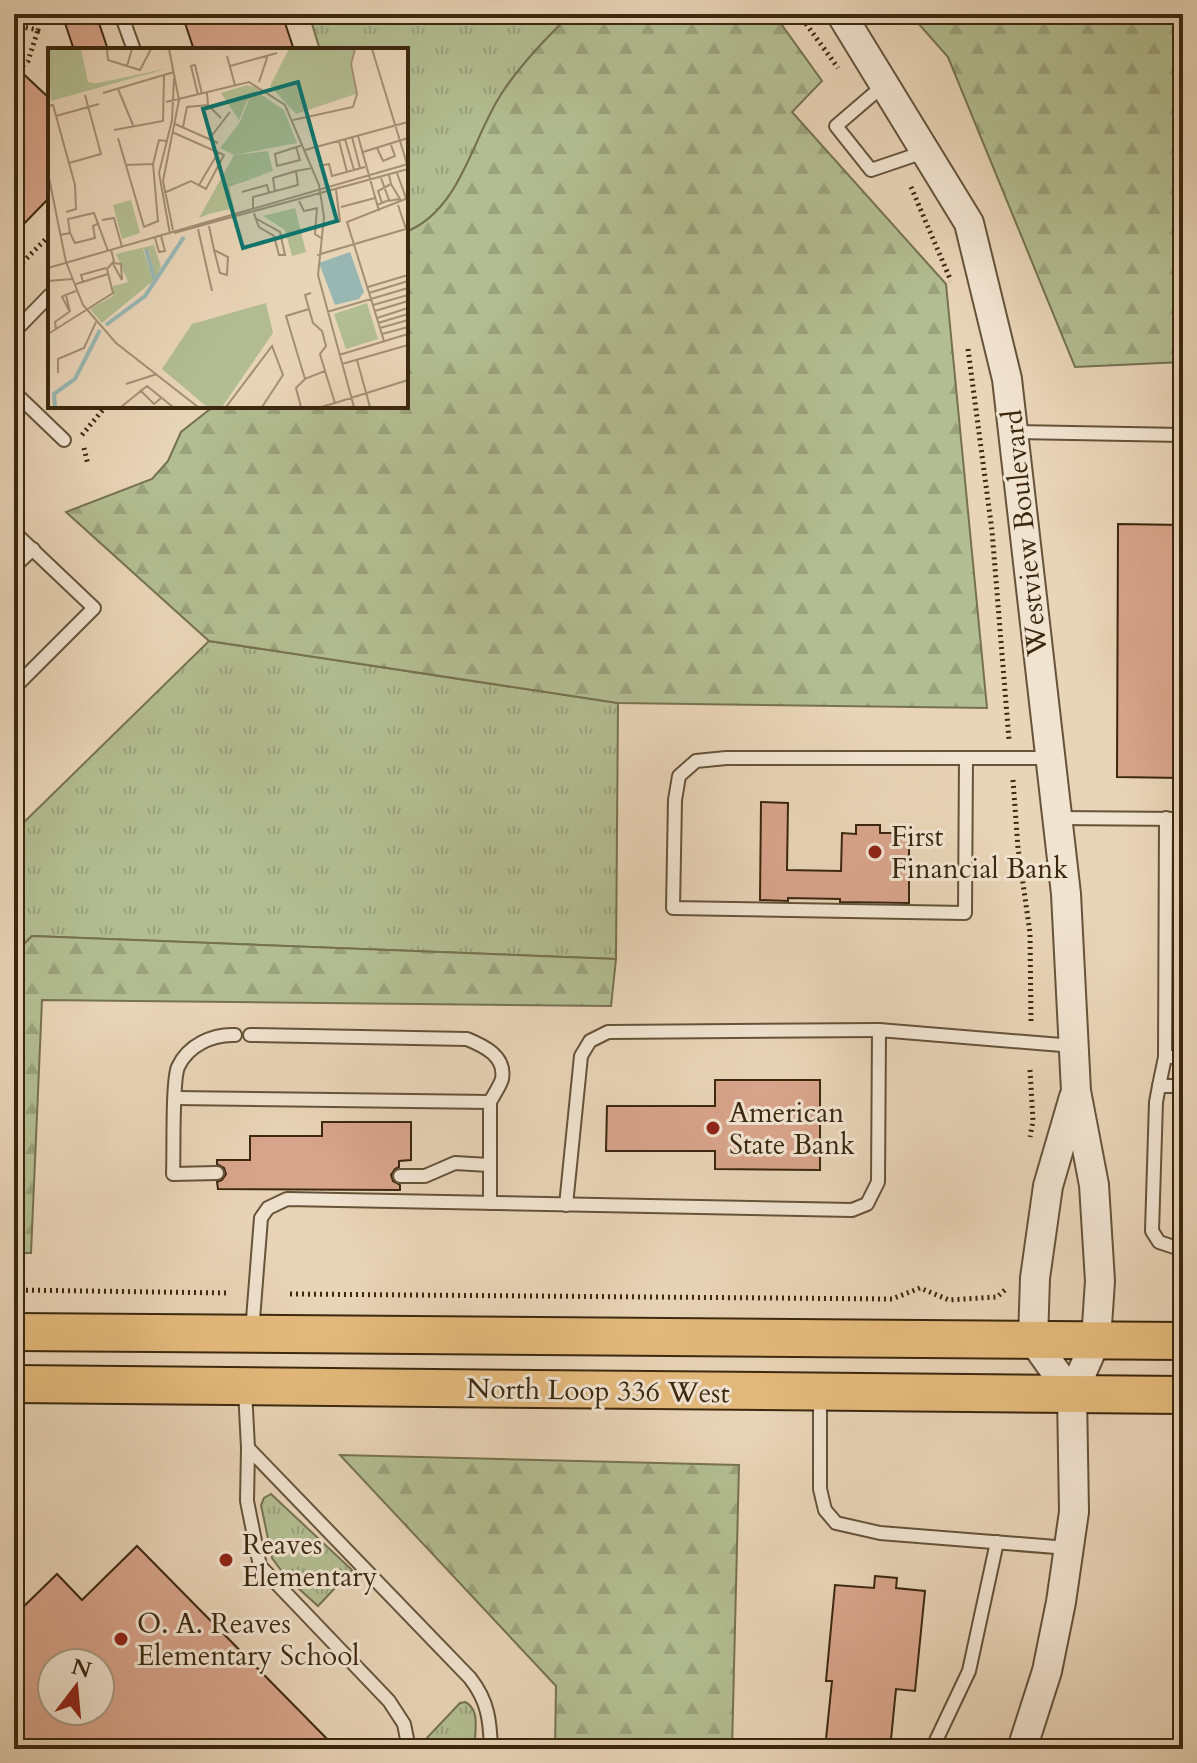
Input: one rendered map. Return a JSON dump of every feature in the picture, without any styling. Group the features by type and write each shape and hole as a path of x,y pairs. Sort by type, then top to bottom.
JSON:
{"main road":[{"name":"North Loop 336 West","path":"14,1332 1183,1341"},
{"path":"245,1386 252,1335"},
{"name":"North Loop 336 West","path":"14,1384 1183,1395"}],"street":[{"name":"Westview Boulevard","path":"841,14 969,223 1007,379 1066,894 1076,1091 1094,1185 1100,1281 1096,1340 1072,1395 1074,1512 1061,1602 1047,1671 1022,1749"},
{"name":"Westview Boulevard","path":"1033,1340 1035,1278 1048,1186 1076,1091"},
{"path":"1033,1340 1072,1395"}],"lane":[{"path":"121,14 133,48"},
{"path":"885,84 836,126 871,170 926,152"},
{"path":"14,332 48,297"},
{"path":"14,392 64,440"},
{"path":"1013,432 1183,435"},
{"path":"14,532 94,608 14,688"},
{"path":"14,567 33,549"},
{"path":"966,758 965,913 673,908 675,800 679,776 696,761 726,758 966,758 1049,758"},
{"path":"1057,818 1183,819"},
{"path":"1166,818 1165,1057 1156,1102 1152,1231 1159,1242 1183,1250"},
{"path":"566,1205 581,1056 590,1041 608,1032 879,1030 1074,1046"},
{"path":"252,1335 261,1218 268,1208 287,1199 852,1210 867,1204 878,1182 879,1030"},
{"path":"217,1173 173,1174 177,1068 193,1047 219,1034 235,1035"},
{"path":"250,1035 467,1039 488,1048 500,1062 502,1079 490,1102 490,1203"},
{"path":"1165,1057 1183,1057"},
{"path":"1159,1086 1183,1086"},
{"path":"175,1098 490,1102"},
{"path":"400,1176 425,1176 455,1163 489,1165"},
{"path":"245,1386 247,1501 260,1566 389,1701 404,1724 409,1749"},
{"path":"820,1393 820,1489 825,1510 836,1523 880,1533 1069,1548"},
{"path":"248,1448 470,1678 484,1696 491,1749"},
{"path":"932,1749 969,1671 997,1542"}],"path":[{"path":"14,74 28,61 38,30 39,14"},
{"path":"799,14 844,76"},
{"path":"14,25 38,30"},
{"path":"906,175 953,291"},
{"path":"14,271 48,237"},
{"path":"967,344 992,531 1010,746"},
{"path":"88,465 81,436 104,408"},
{"path":"1013,780 1018,848 1030,933 1031,1033"},
{"path":"1029,1150 1033,1121 1030,1070"},
{"path":"290,1294 892,1299 920,1288 949,1300 997,1297 1008,1287"},
{"path":"14,1290 228,1293"}],"green space":[{"path":"309,14 571,14 534,52 502,93 453,190 425,222 408,231 408,48 319,48"},
{"path":"571,14 774,14 822,81 792,112 946,284 987,708 618,703 209,641 66,512 152,479 168,461 181,432 211,408 408,408 408,231 425,222 453,190 502,93 534,52"},
{"path":"910,14 1183,14 1183,362 1075,367 948,57"},
{"path":"209,641 618,703 616,959 32,936 14,954 14,832"},
{"path":"32,936 616,959 611,1006 42,1000 31,1253 14,1253 14,954"},
{"path":"340,1455 739,1465 732,1749 555,1749 556,1686"},
{"path":"271,1494 352,1570 318,1606 286,1577 272,1558 261,1505 264,1498"},
{"path":"465,1702 475,1714 475,1743 423,1742 460,1703"}],"building":[{"path":"62,14 96,14 107,48 73,48"},
{"path":"182,14 282,14 293,48 193,48"},
{"path":"14,65 48,97 48,199 14,234"},
{"path":"1118,524 1183,525 1183,778 1117,777"},
{"name":"First Financial Bank","path":"761,802 788,803 787,870 841,871 842,833 856,834 856,825 880,825 880,833 909,833 909,903 840,902 840,899 760,900"},
{"name":"American State Bank","path":"715,1080 820,1080 820,1170 715,1169 715,1151 606,1151 607,1106 715,1106"},
{"path":"322,1122 411,1122 411,1160 399,1161 399,1167 391,1175 393,1181 400,1185 400,1190 218,1189 217,1182 226,1174 217,1160 250,1160 250,1136 322,1136"},
{"name":"O. A. Reaves Elementary School","path":"137,1546 337,1749 14,1749 14,1616 57,1574 82,1600"},
{"path":"875,1576 897,1578 896,1588 925,1591 915,1691 896,1689 890,1749 825,1749 832,1681 826,1681 835,1585 874,1588"}],"place":[{"name":"First Financial Bank","path":"875,852"},
{"name":"American State Bank","path":"713,1128"},
{"name":"Reaves Elementary","path":"226,1560"},
{"name":"O. A. Reaves Elementary School","path":"121,1639"}]}
